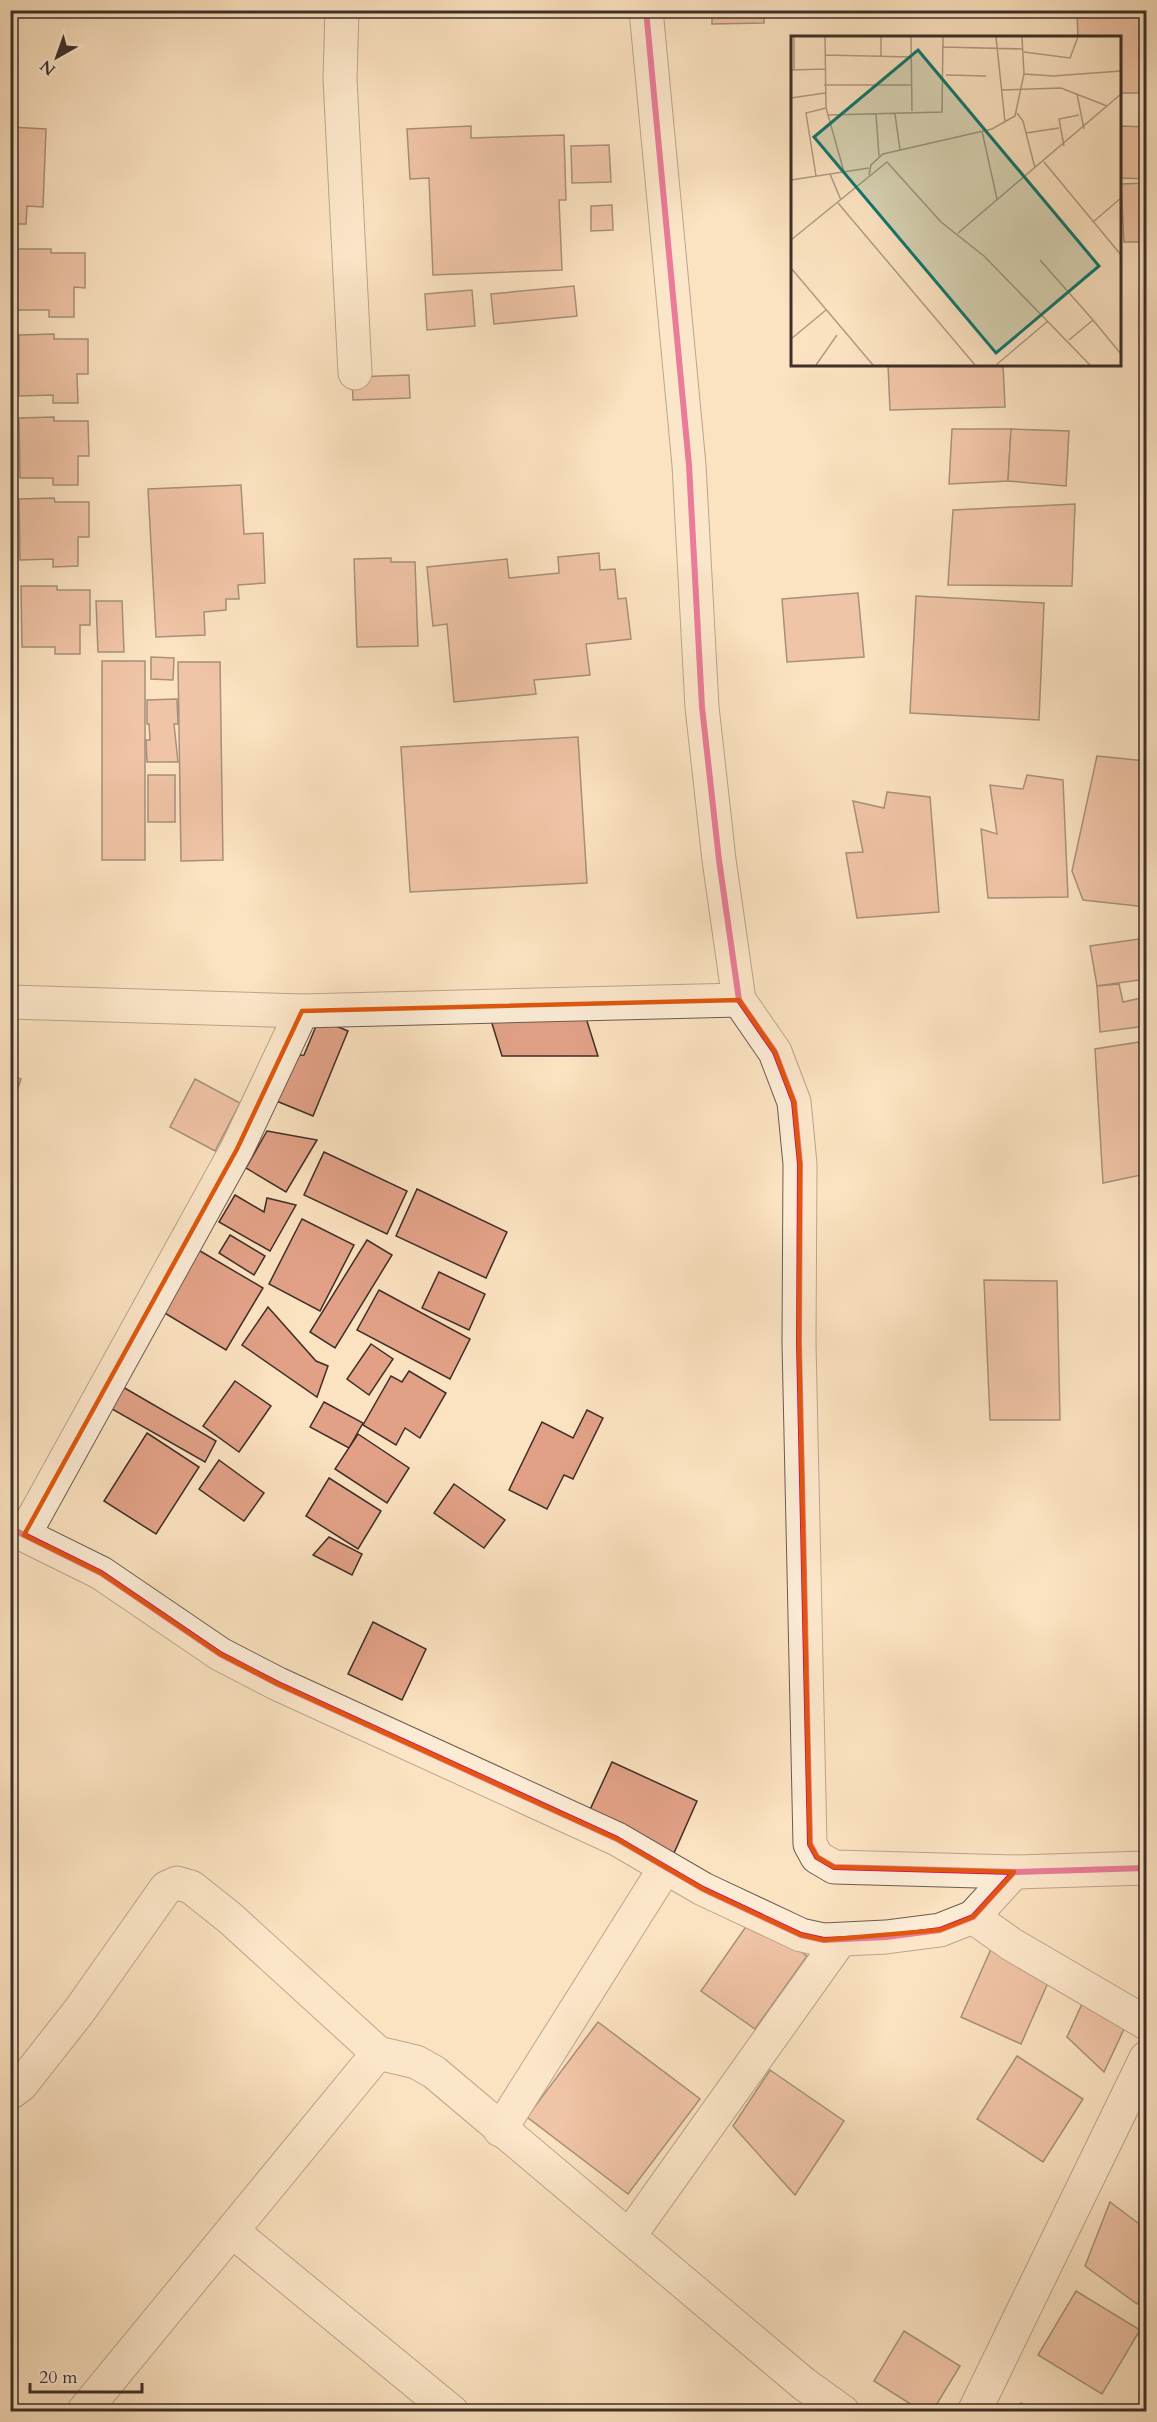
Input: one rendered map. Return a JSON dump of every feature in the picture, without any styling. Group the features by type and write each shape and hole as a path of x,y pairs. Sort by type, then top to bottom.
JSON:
{"street":[{"path":"342,10 340,79 355,373"},
{"path":"646,10 689,465 702,707 719,860 739,1000 775,1052 794,1102 800,1164 799,1343 810,1844 817,1857 834,1866 1014,1872 1146,1868"},
{"path":"10,1002 302,1011 739,1000"},
{"path":"302,1011 237,1149 17,1531 101,1573 220,1654 239,1664 288,1689 617,1839 712,1894 801,1935 824,1940 840,1940 940,1930 974,1917 1014,1872"},
{"path":"500,2130 665,1868"},
{"path":"10,2093 21,2085 80,2010 166,1888 177,1883 191,1887 230,1918 378,2053 416,2062 434,2072 804,2384 843,2412"},
{"path":"974,1917 1011,1944 1146,2023"},
{"path":"630,2235 840,1940"},
{"path":"83,2412 378,2053"},
{"path":"974,2412 1146,2058"},
{"path":"232,2231 285,2272 452,2412"}],"highlighted area":[{"path":"739,1000 775,1052 794,1102 800,1164 799,1343 810,1844 817,1857 834,1867 1014,1872 973,1917 940,1930 824,1940 801,1935 703,1889 617,1839 278,1684 220,1654 101,1573 24,1535 237,1149 302,1011"}],"building":[{"path":"712,10 764,10 764,23 712,24"},
{"path":"1077,10 1146,10 1146,93 1121,93 1121,36 1078,36"},
{"path":"471,126 471,138 564,135 566,200 559,200 562,270 433,275 429,178 410,179 407,129"},
{"path":"1121,126 1146,127 1146,179 1121,178"},
{"path":"10,127 46,129 43,207 27,206 26,224 10,224"},
{"path":"609,145 611,182 572,183 571,146"},
{"path":"1146,183 1146,242 1124,242 1121,184"},
{"path":"612,205 613,230 591,231 591,206"},
{"path":"15,249 51,249 51,253 85,253 85,288 74,287 74,317 49,317 49,310 16,310"},
{"path":"574,286 577,316 494,324 491,294"},
{"path":"472,290 475,326 427,330 425,294"},
{"path":"54,334 54,339 88,339 88,374 77,374 78,403 53,403 53,395 19,396 19,335"},
{"path":"888,366 1003,366 1005,407 890,410"},
{"path":"409,375 410,398 353,400 352,377"},
{"path":"54,417 54,421 88,421 89,456 78,456 78,485 53,485 53,478 20,478 19,418"},
{"path":"952,429 1011,429 1008,481 949,484"},
{"path":"1011,429 1069,431 1066,486 1008,481"},
{"path":"241,485 244,534 263,533 265,583 238,585 239,599 226,599 226,610 204,612 205,635 156,637 148,489"},
{"path":"54,498 55,502 89,502 89,537 78,537 78,566 53,567 53,559 20,560 19,499"},
{"path":"1075,504 1072,586 948,585 953,510"},
{"path":"599,553 600,570 615,569 618,599 626,598 631,639 586,644 590,675 534,680 536,694 454,702 447,624 433,626 427,567 507,559 509,578 559,573 558,557"},
{"path":"391,558 391,562 415,562 418,646 357,647 354,559"},
{"path":"21,586 57,586 57,590 90,590 90,625 80,625 80,654 55,654 55,647 22,647"},
{"path":"858,593 864,657 787,662 782,599"},
{"path":"916,596 1044,603 1039,720 910,713"},
{"path":"96,601 122,601 124,652 98,652"},
{"path":"151,657 174,658 173,680 151,679"},
{"path":"102,661 145,661 145,860 102,860"},
{"path":"178,662 220,662 223,860 181,861"},
{"path":"177,699 178,724 174,724 178,762 147,762 146,740 150,740 147,700"},
{"path":"578,737 587,883 410,892 401,747"},
{"path":"1097,756 1146,761 1146,907 1083,900 1072,871"},
{"path":"148,775 175,775 175,822 148,822"},
{"path":"1027,775 1063,780 1068,897 988,898 981,829 997,834 990,785 1023,789"},
{"path":"887,792 930,797 939,912 857,918 846,853 863,852 853,801 884,808"},
{"path":"1146,938 1146,979 1097,986 1090,946"},
{"path":"1119,984 1123,1002 1146,997 1146,1026 1100,1032 1097,986"},
{"path":"490,1017 586,1018 598,1056 502,1056"},
{"path":"319,1019 348,1031 313,1116 274,1100 292,1056 304,1055"},
{"path":"1146,1041 1146,1174 1103,1183 1095,1049"},
{"path":"10,1076 21,1079 10,1112"},
{"path":"195,1079 240,1103 215,1151 170,1127"},
{"path":"267,1131 317,1140 286,1192 246,1168"},
{"path":"324,1152 407,1191 387,1234 304,1195"},
{"path":"417,1189 507,1232 486,1278 396,1236"},
{"path":"235,1195 264,1212 267,1198 296,1205 270,1251 219,1222"},
{"path":"302,1219 354,1245 320,1311 269,1284"},
{"path":"230,1235 265,1256 254,1275 219,1253"},
{"path":"367,1240 392,1255 335,1348 310,1332"},
{"path":"195,1248 263,1288 226,1350 158,1309"},
{"path":"439,1272 485,1294 469,1330 422,1308"},
{"path":"984,1280 1057,1281 1060,1420 990,1420"},
{"path":"379,1290 470,1339 450,1379 357,1330"},
{"path":"268,1307 316,1361 328,1366 317,1397 242,1345"},
{"path":"371,1344 393,1359 369,1395 347,1379"},
{"path":"409,1371 446,1393 420,1438 405,1428 396,1445 363,1425 391,1376 402,1382"},
{"path":"235,1381 271,1406 239,1452 203,1426"},
{"path":"116,1383 216,1441 205,1462 105,1405"},
{"path":"324,1402 363,1423 349,1448 310,1427"},
{"path":"587,1410 603,1418 573,1479 564,1475 547,1509 509,1490 542,1422 573,1438"},
{"path":"147,1433 199,1467 156,1534 104,1501"},
{"path":"358,1434 409,1468 387,1503 335,1469"},
{"path":"219,1460 264,1493 244,1521 199,1489"},
{"path":"329,1478 381,1511 358,1549 306,1516"},
{"path":"454,1484 505,1520 484,1548 434,1513"},
{"path":"329,1537 362,1554 352,1575 313,1555"},
{"path":"373,1622 426,1649 402,1700 348,1674"},
{"path":"612,1762 697,1801 674,1853 588,1814"},
{"path":"752,1918 807,1956 755,2029 701,1991"},
{"path":"991,1949 1051,1976 1021,2044 961,2017"},
{"path":"1086,1995 1130,2016 1104,2072 1067,2037"},
{"path":"598,2022 700,2099 628,2194 527,2117"},
{"path":"1017,2056 1083,2099 1043,2162 977,2119"},
{"path":"770,2070 844,2121 795,2195 733,2126"},
{"path":"1110,2202 1146,2229 1146,2290 1137,2304 1085,2266"},
{"path":"1076,2291 1140,2330 1102,2394 1038,2355"},
{"path":"904,2331 960,2366 932,2412 923,2412 874,2381"},
{"path":"1021,2403 1035,2412 1016,2412"}],"cycle path":[{"path":"646,10 689,465 702,707 719,860 739,1000 775,1052 794,1102 800,1164 799,1343 810,1844 817,1857 834,1867 1014,1872 1146,1868"},
{"path":"10,1528 101,1573 220,1654 278,1684 617,1839 703,1889 801,1935 824,1940 886,1937 940,1930 973,1917 1014,1872"}]}
